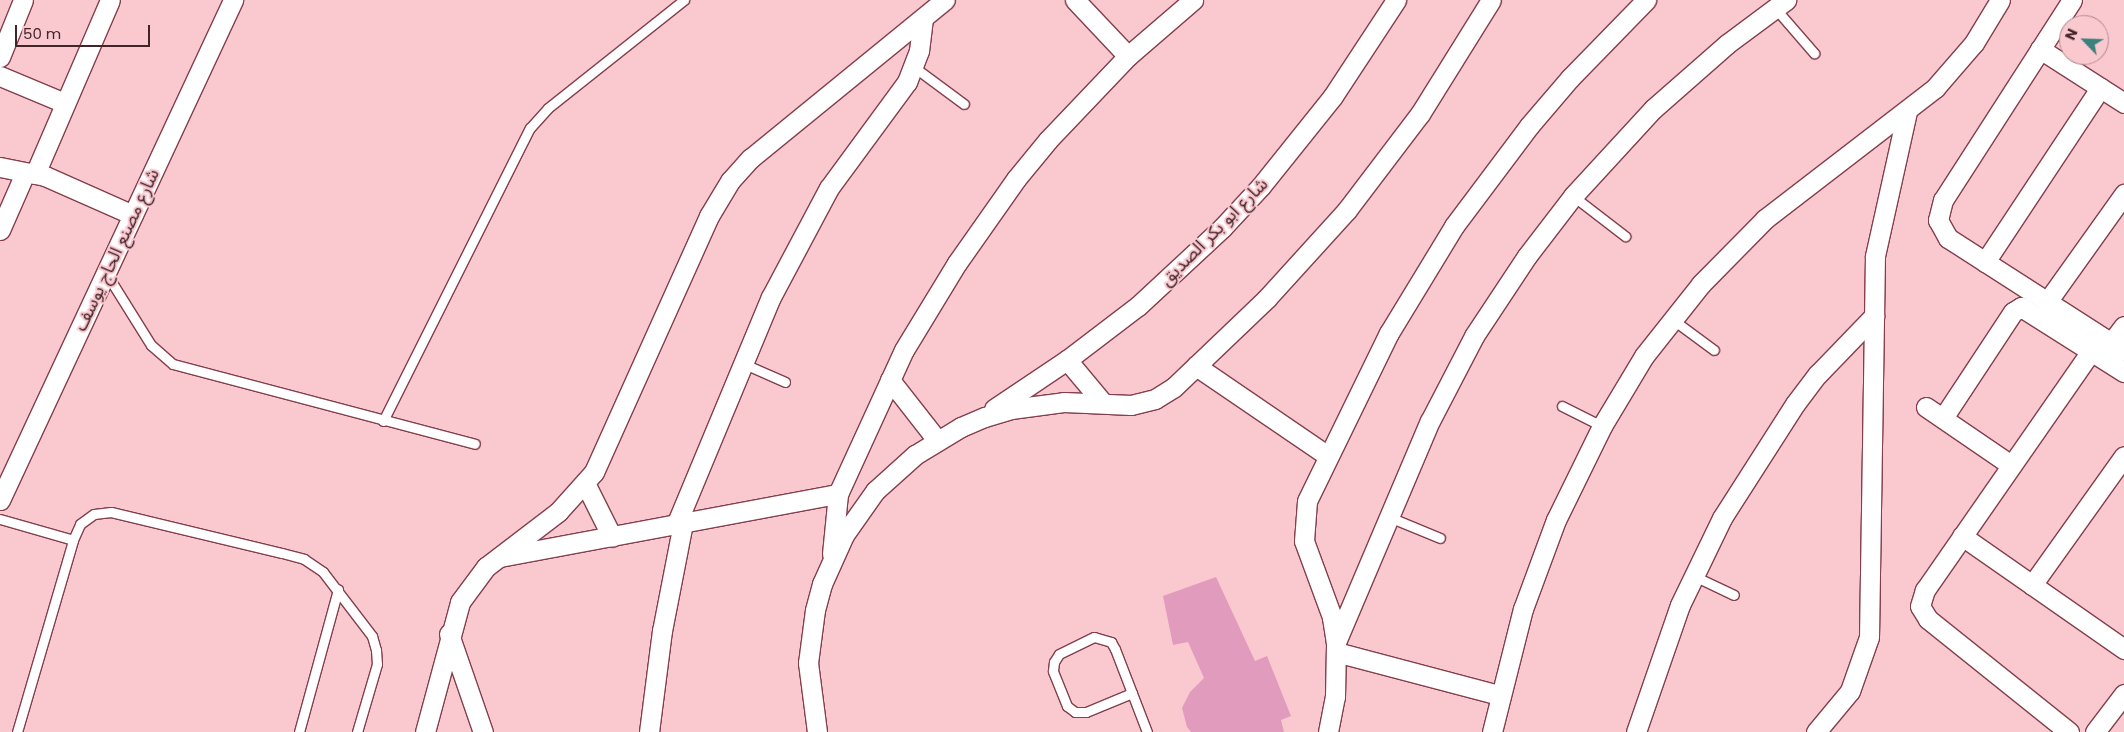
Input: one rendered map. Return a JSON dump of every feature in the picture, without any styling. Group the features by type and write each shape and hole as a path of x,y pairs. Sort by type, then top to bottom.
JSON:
{"street":[{"path":"0,57 23,0"},
{"path":"0,230 65,103 110,0"},
{"name":"شارع مصنع الحاج يوسف","path":"0,500 233,0"},
{"path":"425,732 449,634 469,588 496,558 558,512 586,483 603,456 709,216 730,181 751,158 945,0"},
{"path":"1075,0 1128,56"},
{"path":"832,558 833,523 838,494 890,380 933,302 1016,179 1082,102 1128,56 1193,0"},
{"name":"شارع ابو بكر الصديق","path":"985,417 1067,360 1181,269 1261,186 1333,96 1396,0"},
{"path":"817,732 809,690 808,663 815,610 832,558 844,534 875,491 915,454 937,440 985,417 1037,404 1103,403 1131,405 1155,399 1196,366 1267,298 1354,202 1420,114 1491,0"},
{"path":"1328,732 1335,697 1336,648 1332,617 1307,554 1303,527 1307,501 1389,332 1454,226 1529,126 1570,78 1646,0"},
{"path":"1492,732 1499,695 1538,563 1575,477 1602,426 1644,356 1700,284 1765,219 1907,112 1955,67 2000,0"},
{"path":"2072,0 1938,210 1942,230 1948,238 2118,347 2124,326"},
{"path":"1336,648 1430,421 1474,336 1527,256 1573,196 1619,144 1667,96 1726,44 1781,4"},
{"path":"649,732 662,631 679,524 742,363 780,280 829,188 898,96 914,67 923,18"},
{"path":"2040,49 2124,103"},
{"path":"0,76 65,103"},
{"path":"1985,262 2100,88"},
{"path":"1816,732 1850,692 1864,657 1869,637 1876,256 1907,112"},
{"path":"0,167 30,174 133,215"},
{"path":"2047,302 2124,194"},
{"path":"1943,418 2017,308 2026,308 2124,372"},
{"path":"1636,732 1662,650 1693,576 1722,518 1772,435 1818,374 1874,316"},
{"path":"2069,732 1922,613 1921,598 2091,351"},
{"path":"1067,360 1103,403"},
{"path":"1196,366 1328,456"},
{"path":"890,380 937,440"},
{"path":"1926,407 2012,465"},
{"path":"2032,585 2124,456"},
{"path":"586,483 612,537"},
{"path":"496,558 838,494"},
{"path":"1962,536 2124,649"},
{"path":"449,634 483,732"},
{"path":"1336,648 1499,695"},
{"path":"803,732 809,690"},
{"path":"2095,732 2124,694"}],"lane":[{"path":"382,421 530,128 548,108 684,0"},
{"path":"1781,4 1814,53"},
{"path":"914,67 964,104"},
{"path":"1573,196 1625,236"},
{"path":"106,273 151,346 173,364 382,421 476,444"},
{"path":"1672,319 1714,350"},
{"path":"742,363 785,382"},
{"path":"1562,406 1602,426"},
{"path":"17,732 73,540 80,524 94,514 111,512 304,559 323,572 338,589 372,636 376,650 377,664 357,732"},
{"path":"1389,517 1440,538"},
{"path":"0,519 73,540"},
{"path":"1693,576 1734,595"},
{"path":"299,732 338,589"},
{"path":"1132,693 1086,712 1075,712 1067,706 1053,672 1054,662 1060,654 1094,637 1106,638 1115,649 1132,693 1147,732"}],"building":[{"path":"1216,577 1255,661 1267,656 1291,716 1281,720 1284,732 1191,732 1187,727 1182,708 1190,692 1204,678 1188,642 1173,645 1163,596"}]}
